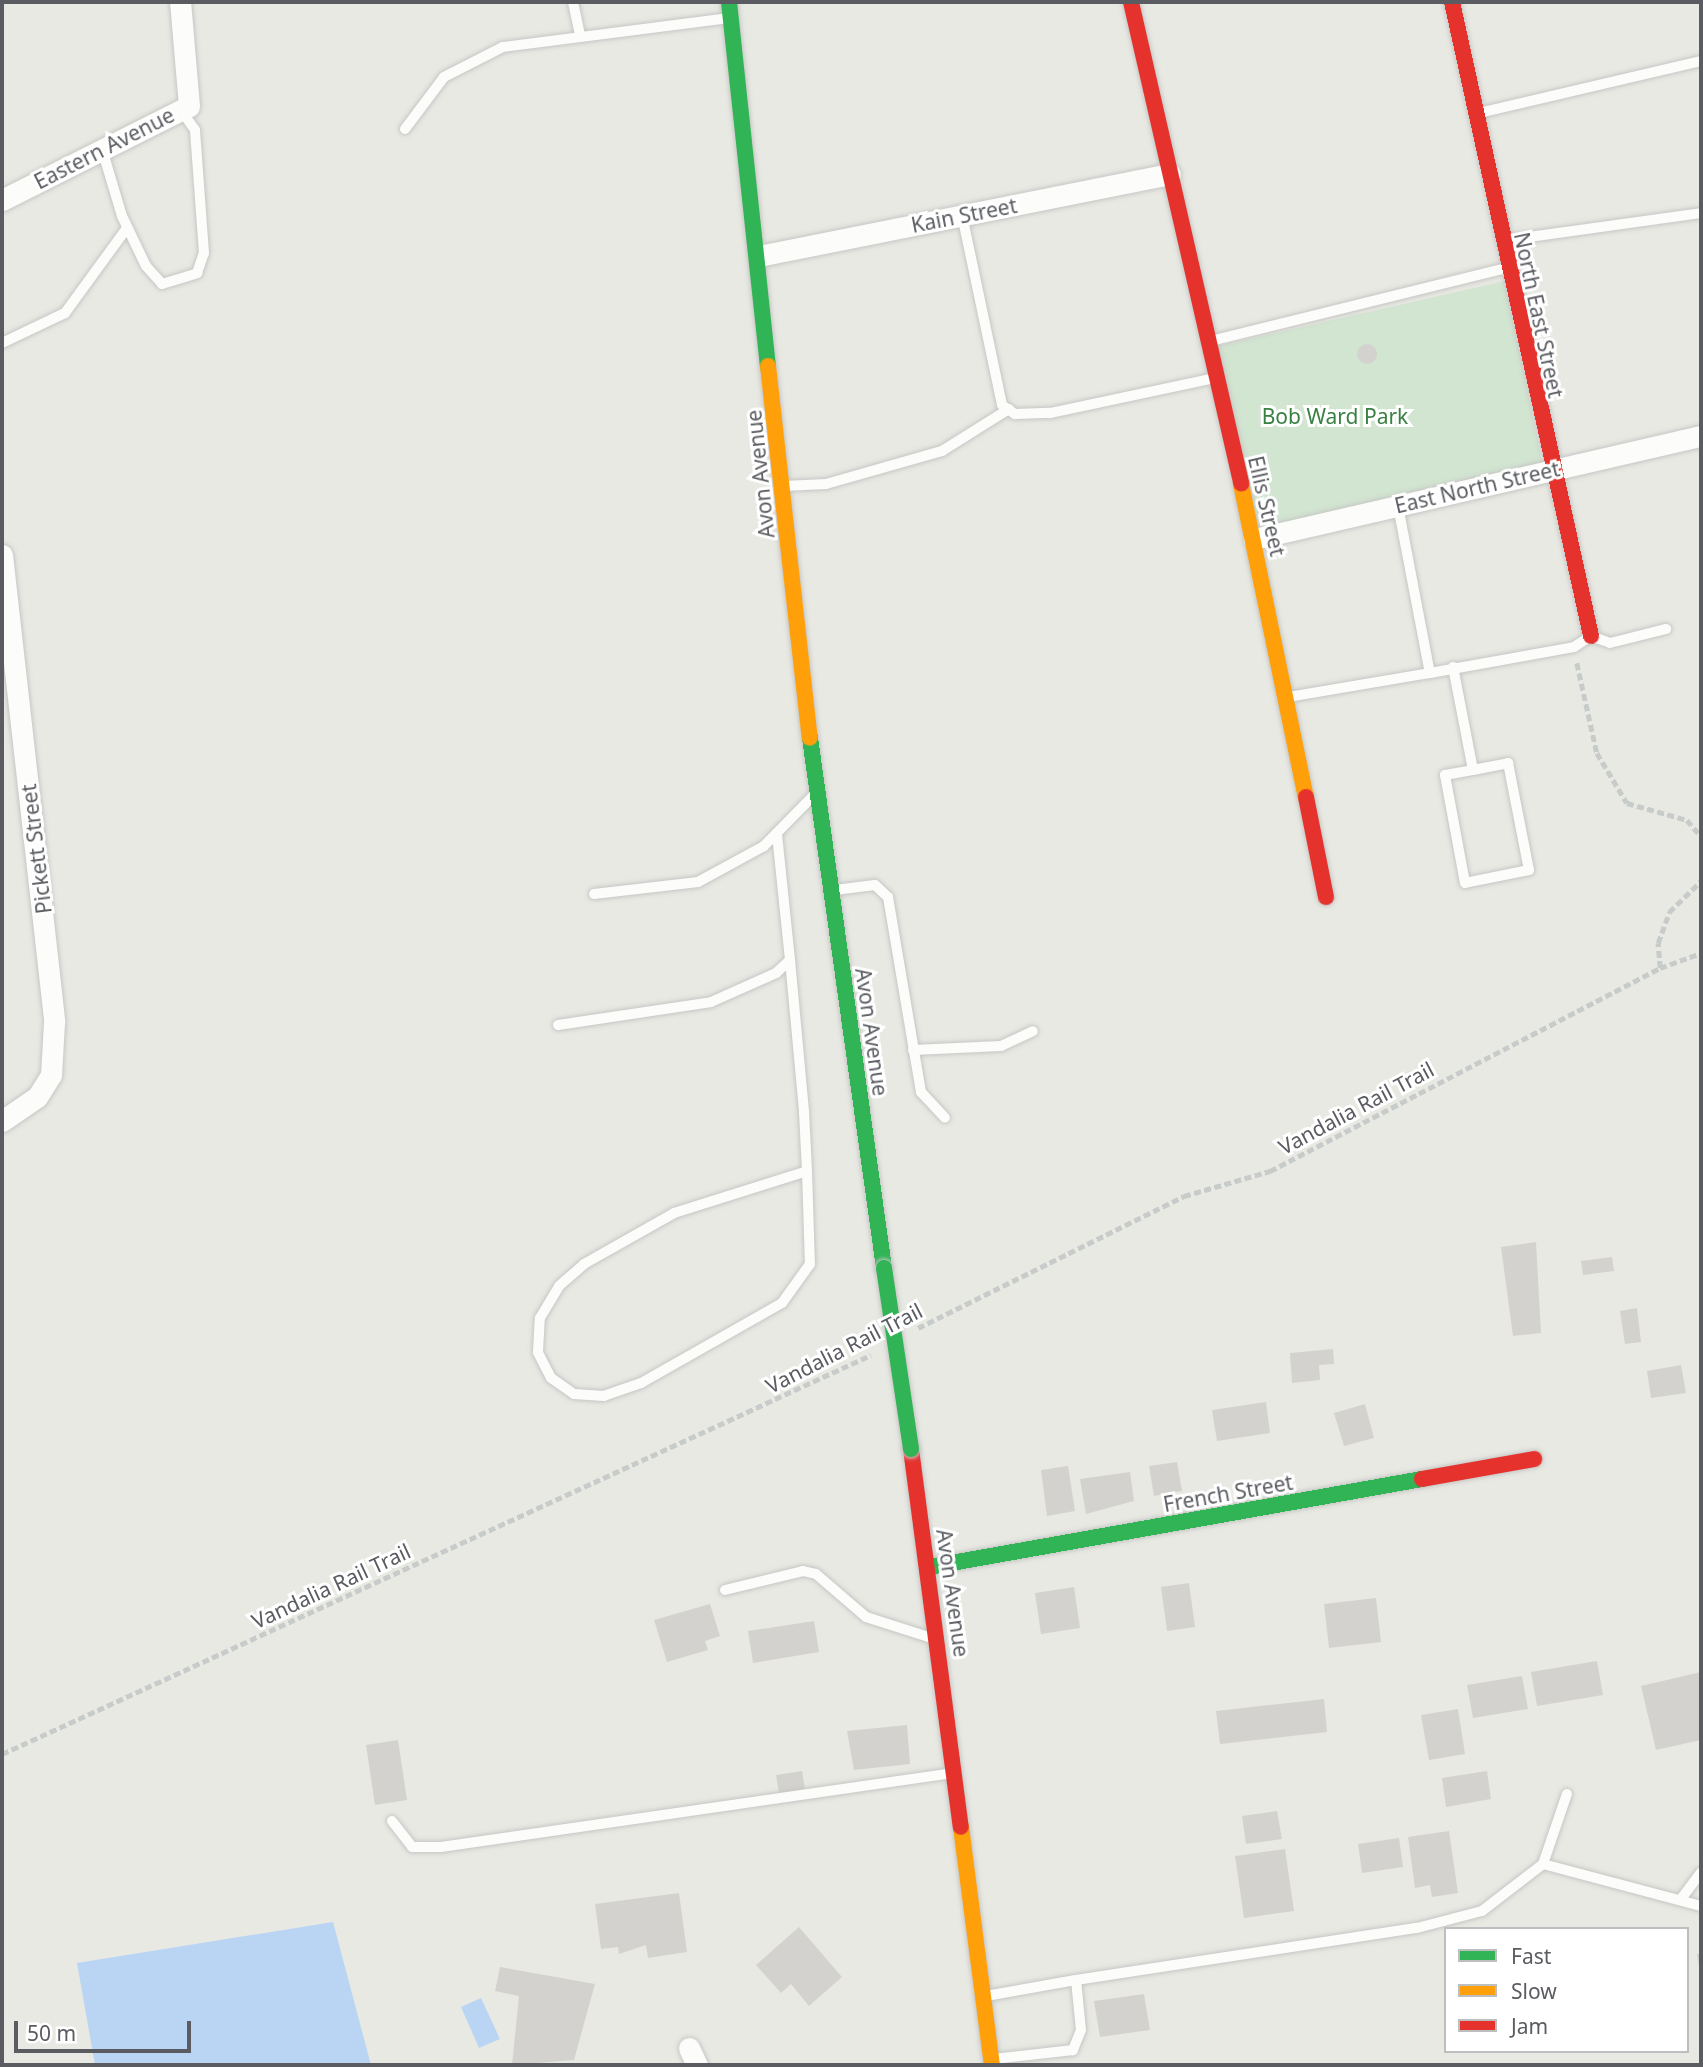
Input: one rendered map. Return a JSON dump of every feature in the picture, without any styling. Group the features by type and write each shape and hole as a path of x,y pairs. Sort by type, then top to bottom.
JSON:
{"street":[{"name":"Eastern Avenue","path":"2,200 189,106 180,2"},
{"name":"Ellis Street","path":"1131,2 1254,540 1326,897"},
{"name":"North East Street","path":"1452,2 1501,241 1591,636"},
{"name":"Avon Avenue","path":"730,10 818,789 884,1268 929,1567 992,2062"},
{"name":"Kain Street","path":"759,256 1170,174"},
{"name":"East North Street","path":"1254,540 1701,436"},
{"name":"Pickett Street","path":"2,555 54,1023 51,1075 37,1097 2,1121"},
{"name":"French Street","path":"929,1567 1534,1459"}],"lane":[{"path":"573,2 580,34"},
{"path":"405,129 419,104 466,60 503,47 730,10"},
{"path":"1476,113 1701,61"},
{"path":"102,149 127,228 162,284 197,273 204,253 195,130 181,110"},
{"path":"1501,241 1701,213"},
{"path":"962,215 1002,405 1009,409 1049,413 1216,377"},
{"path":"2,342 65,313 127,228"},
{"path":"1208,342 1507,268"},
{"path":"783,486 826,484 942,451 1009,409"},
{"path":"1398,506 1430,673"},
{"path":"1286,697 1574,647 1591,636 1610,643 1666,629"},
{"path":"1453,667 1473,770"},
{"path":"1508,763 1529,870 1465,883 1445,775 1473,770 1508,763"},
{"path":"594,894 698,882 777,834 818,789"},
{"path":"777,834 807,1171 810,1264 782,1303 640,1383 604,1396 574,1394 551,1378 538,1352 540,1318 559,1286 584,1264 674,1213 807,1171"},
{"path":"832,891 875,885 888,897 920,1092 945,1118"},
{"path":"558,1025 711,1002 746,991 790,960"},
{"path":"913,1050 1001,1046 1032,1031"},
{"path":"725,1590 803,1571 816,1574 866,1617 938,1639"},
{"path":"392,1821 412,1847 441,1847 955,1772"},
{"path":"984,1997 1430,1924 1482,1911 1543,1864 1567,1794"},
{"path":"1543,1864 1701,1906"},
{"path":"1681,1899 1701,1872"},
{"path":"992,2062 1073,2050 1081,2030 1076,1980"}],"path":[{"path":"1660,968 1658,943 1669,912 1701,881"},
{"name":"Vandalia Rail Trail","path":"908,1334 1184,1196 1270,1171 1660,968 1692,954 1701,953"},
{"name":"Vandalia Rail Trail","path":"2,1754 884,1348"}],"green space":[{"name":"Bob Ward Park","path":"1505,281 1542,463 1252,534 1209,348"}],"water":[{"path":"333,1922 371,2065 95,2065 77,1963"},
{"path":"481,1998 500,2039 479,2048 461,2007"}],"building":[{"path":"1363,344 1371,344 1377,354 1371,364 1363,364 1357,358 1357,350"},
{"path":"1536,1242 1541,1333 1513,1336 1501,1247"},
{"path":"1612,1257 1614,1271 1583,1275 1581,1261"},
{"path":"1637,1308 1641,1342 1625,1344 1620,1311"},
{"path":"1333,1349 1334,1364 1319,1365 1320,1380 1292,1383 1290,1353"},
{"path":"1681,1365 1686,1393 1651,1398 1647,1371"},
{"path":"1266,1402 1270,1433 1217,1441 1212,1410"},
{"path":"1365,1404 1374,1438 1344,1446 1334,1413"},
{"path":"1177,1462 1182,1491 1154,1496 1149,1466"},
{"path":"1068,1466 1075,1511 1047,1516 1041,1470"},
{"path":"1130,1472 1134,1501 1086,1514 1080,1479"},
{"path":"1189,1583 1195,1627 1167,1631 1161,1587"},
{"path":"1074,1587 1080,1628 1041,1634 1035,1593"},
{"path":"1376,1598 1381,1642 1329,1648 1324,1604"},
{"path":"710,1604 720,1636 705,1641 708,1650 667,1662 654,1620"},
{"path":"814,1621 819,1652 753,1663 748,1631"},
{"path":"1597,1661 1603,1695 1537,1706 1531,1672"},
{"path":"1701,1672 1701,1740 1656,1750 1641,1686"},
{"path":"1522,1676 1528,1709 1473,1718 1467,1685"},
{"path":"1324,1699 1327,1732 1220,1744 1216,1711"},
{"path":"1458,1709 1465,1754 1429,1760 1421,1715"},
{"path":"907,1725 910,1764 854,1770 847,1731"},
{"path":"398,1740 407,1800 375,1805 366,1745"},
{"path":"802,1771 805,1789 779,1793 776,1775"},
{"path":"1487,1771 1491,1799 1446,1807 1442,1778"},
{"path":"1277,1811 1282,1839 1246,1844 1242,1816"},
{"path":"1449,1831 1458,1893 1432,1897 1430,1885 1415,1888 1408,1837"},
{"path":"1399,1838 1403,1867 1362,1873 1358,1844"},
{"path":"1285,1849 1294,1911 1244,1918 1235,1856"},
{"path":"679,1893 687,1952 648,1958 646,1945 619,1954 618,1947 601,1949 595,1904"},
{"path":"799,1927 842,1977 809,2006 791,1984 781,1993 756,1965"},
{"path":"1697,1954 1701,1954 1701,1974 1700,1974"},
{"path":"500,1967 595,1984 574,2060 512,2065 519,1996 495,1991"},
{"path":"1144,1994 1150,2030 1100,2037 1094,2001"}],"traffic: fast":[{"path":"729,2 768,366"},
{"path":"810,738 884,1268"},
{"path":"884,1268 911,1449"},
{"path":"929,1567 1422,1479"}],"traffic: slow":[{"path":"768,366 810,738"},
{"path":"1241,484 1306,797"},
{"path":"961,1827 992,2065"}],"traffic: jam":[{"path":"1131,2 1241,484"},
{"path":"1452,2 1591,636"},
{"path":"1306,797 1326,897"},
{"path":"911,1449 961,1827"},
{"path":"1422,1479 1534,1459"}]}
